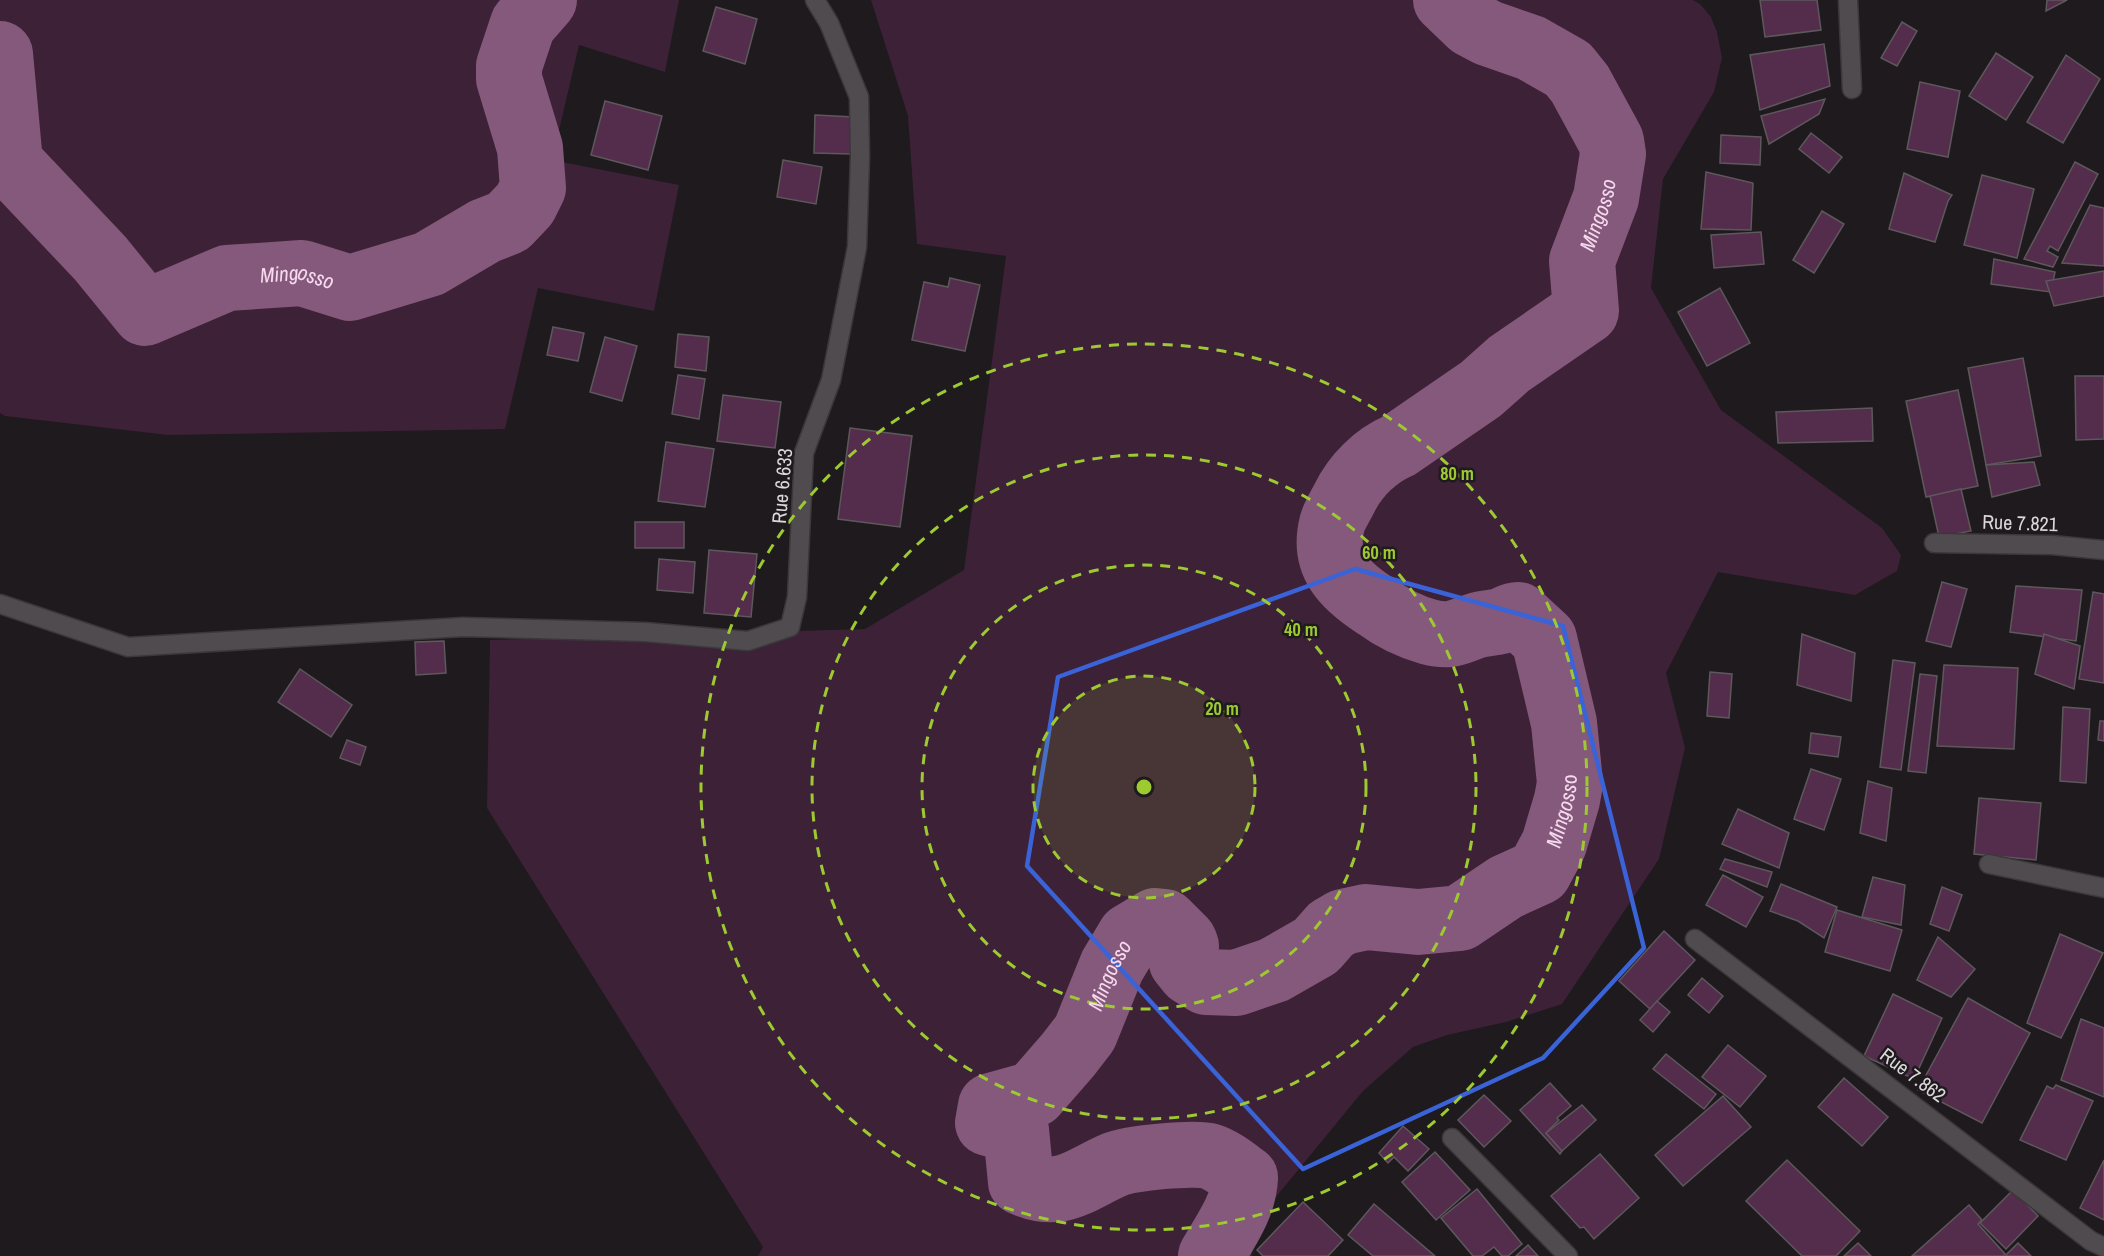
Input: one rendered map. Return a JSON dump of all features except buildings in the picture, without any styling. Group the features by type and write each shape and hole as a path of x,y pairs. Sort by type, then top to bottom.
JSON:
{"street":[{"name":"Rue 6.633","path":"0,604 128,647 464,627 645,632 748,642 789,627 796,597 804,453 831,380 857,247 861,157 859,97 829,23 815,0"},
{"path":"1848,0 1852,89"},
{"name":"Rue 7.821","path":"1934,543 2052,545 2104,550"},
{"path":"1989,864 2104,888"},
{"name":"Rue 7.862","path":"1695,939 2091,1241 2104,1247"},
{"path":"1452,1138 1568,1256"}],"highlighted area":[{"path":"1355,569 1563,626 1644,948 1543,1058 1303,1169 1027,866 1058,677"}],"shaded area":[{"path":"0,0 679,0 665,72 579,45 552,160 679,185 654,311 538,288 505,429 168,435 5,416 0,413"},
{"path":"871,0 1693,0 1700,4 1711,17 1717,32 1722,58 1714,92 1663,179 1651,288 1721,410 1882,528 1901,555 1897,571 1855,595 1718,572 1666,673 1685,748 1659,859 1562,1004 1506,1022 1447,1035 1413,1047 1363,1091 1257,1220 1249,1235 1252,1256 758,1256 763,1247 487,808 490,640 865,629 964,570 1006,256 917,244 908,116"}],"waterway":[{"name":"Mingosso","path":"0,54 10,163 100,258 145,313 227,278 302,273 350,288 429,264 485,231 508,222 525,204 533,188 530,148 509,79 509,66 523,24 544,0"},
{"name":"Mingosso","path":"1211,1256 1233,1218 1244,1188 1245,1178 1227,1165 1202,1155 1148,1158 1116,1164 1060,1189 1035,1187 1021,1182 1016,1130 988,1123 991,1106 1034,1094 1085,1033 1112,966 1130,936 1155,921 1165,922 1184,941 1186,946 1182,962 1190,972 1206,982 1236,983 1274,970 1316,946 1331,929 1343,922 1366,917 1418,922 1460,918 1506,887 1539,872 1554,844 1567,800 1570,783 1564,723 1544,639 1518,615 1450,634 1437,634 1415,627 1388,614 1346,582 1333,562 1330,551 1334,518 1354,482 1366,468 1381,455 1398,446 1481,389 1509,364 1586,311 1582,261 1606,198 1613,154 1611,141 1580,84 1568,69 1531,48 1488,33 1471,24 1446,0"}]}
